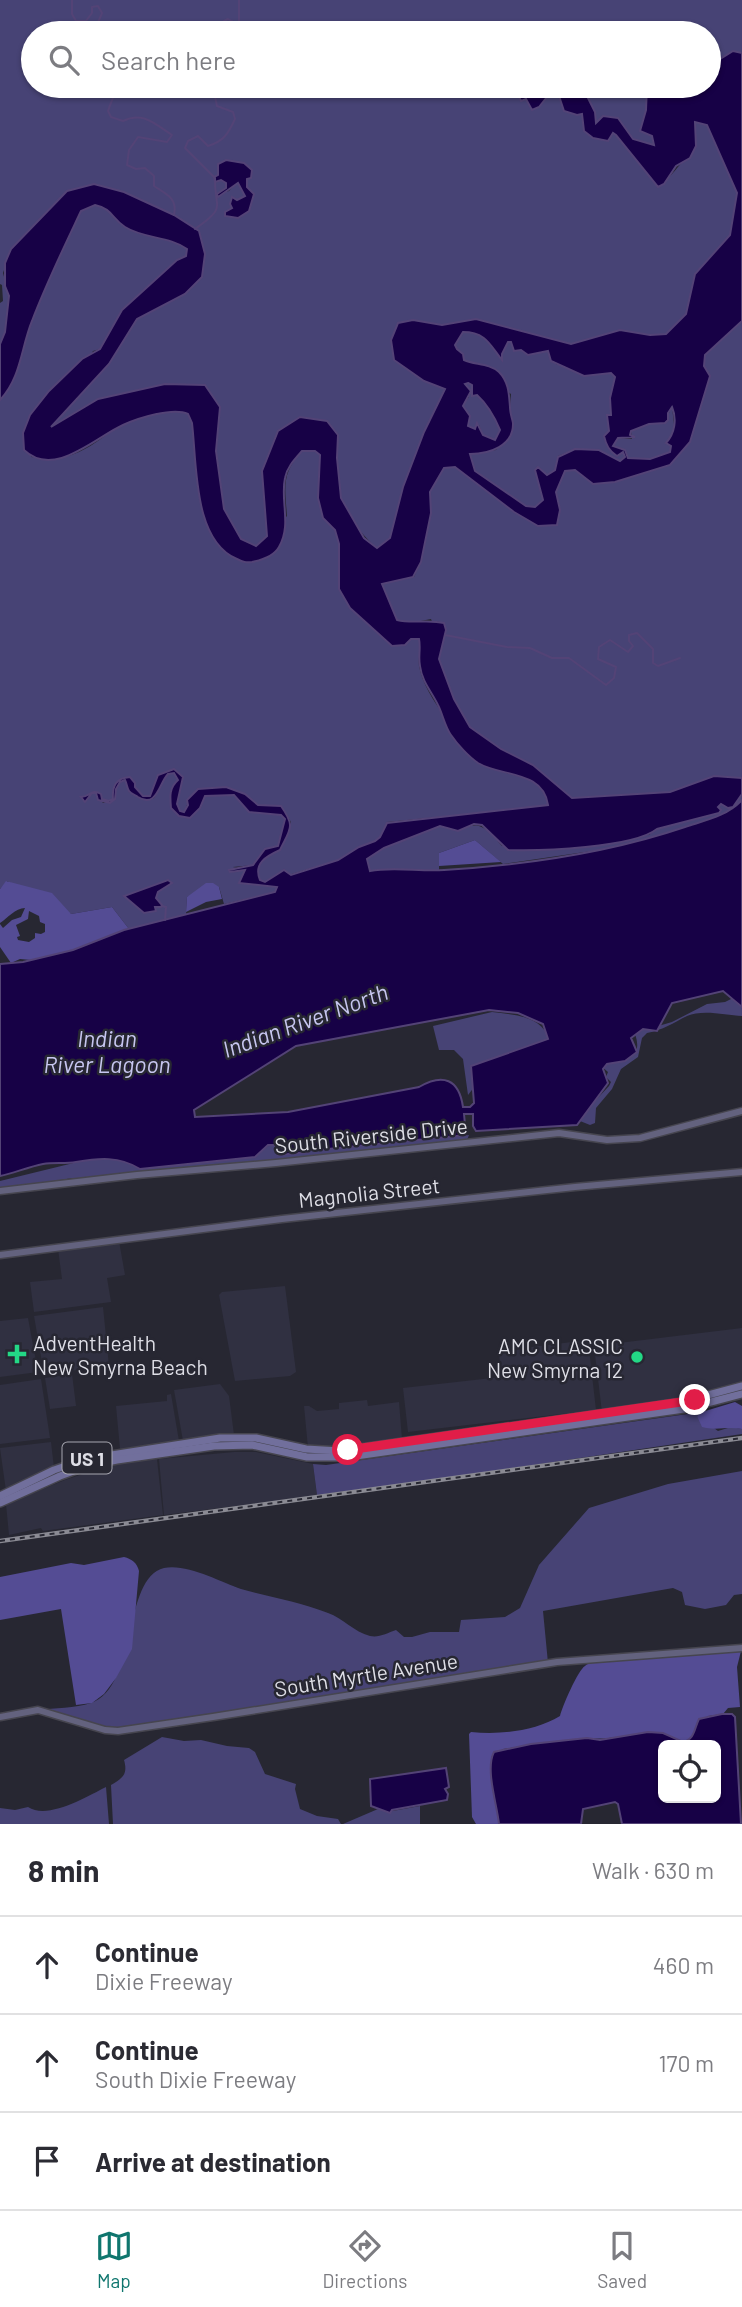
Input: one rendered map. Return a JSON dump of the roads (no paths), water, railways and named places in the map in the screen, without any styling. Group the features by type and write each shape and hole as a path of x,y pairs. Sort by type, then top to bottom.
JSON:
{"main road":[{"name":"US 1","path":"0,1503 60,1476 117,1460 231,1444 333,1458 601,1417 695,1400 742,1386"},
{"name":"US 1","path":"0,1496 58,1468 86,1458 220,1437 256,1438 306,1449 340,1451 696,1407 742,1394"}],"street":[{"name":"South Riverside Drive","path":"0,1191 559,1133 607,1140 640,1138 742,1111"},
{"name":"Magnolia Street","path":"0,1255 269,1220 575,1186 742,1172"},
{"name":"South Myrtle Avenue","path":"0,1717 38,1710 105,1730 118,1731 556,1662 742,1648"}],"water":[{"name":"Indian River Lagoon","path":"733,51 742,53 742,321 705,355 704,366 710,376 690,442 670,465 615,482 593,484 575,470 565,471 556,492 560,510 557,525 538,526 514,512 455,467 444,468 430,492 431,513 421,562 413,577 382,584 397,620 444,623 446,630 439,659 454,699 470,727 501,749 533,765 572,798 670,792 714,776 742,778 742,794 733,807 728,808 721,804 718,807 721,810 719,813 608,844 563,849 508,850 482,825 474,824 458,831 440,826 384,848 367,859 370,871 505,865 566,856 626,844 701,822 723,814 736,805 742,800 742,1007 723,991 672,1003 657,1031 643,1029 631,1038 637,1052 625,1061 607,1064 603,1069 608,1083 577,1125 476,1131 473,1114 464,1114 466,1135 318,1150 314,1144 310,1144 309,1152 278,1155 275,1145 268,1145 255,1157 140,1169 109,1159 47,1163 0,1176 0,964 23,962 73,950 124,930 275,892 277,887 239,883 245,870 229,870 253,865 265,849 278,846 285,819 281,815 249,812 234,795 205,796 200,808 190,818 179,816 171,808 170,796 178,780 174,773 168,774 157,793 149,800 131,793 125,780 120,782 115,799 110,803 98,800 96,793 92,793 85,802 81,797 84,797 93,792 95,792 101,794 102,799 109,801 113,799 116,784 121,779 130,777 143,796 150,796 158,775 174,769 183,777 177,804 180,811 184,812 188,805 187,800 198,789 226,787 245,794 258,805 281,806 289,819 290,828 280,850 266,858 258,869 260,880 265,882 284,870 291,875 338,860 375,841 387,823 548,805 544,794 530,780 478,763 454,739 423,677 419,663 419,639 411,639 405,645 392,646 350,608 339,589 339,544 335,530 323,518 318,498 320,455 315,451 302,451 286,474 285,530 279,547 267,557 243,562 223,550 212,536 205,519 197,479 192,423 188,414 174,412 137,419 61,458 36,458 24,450 23,433 30,415 49,391 82,359 100,349 122,310 177,260 186,256 187,249 132,231 101,207 95,205 81,211 37,307 12,382 0,400 0,344 5,332 9,296 5,286 5,263 11,249 67,191 94,184 124,192 174,215 199,231 205,254 202,277 185,294 137,319 109,364 51,427 98,399 165,384 205,385 220,407 216,451 224,509 241,539 256,546 267,536 262,471 278,431 300,417 327,421 338,435 341,498 364,538 377,548 390,538 403,487 424,432 445,389 424,381 394,360 391,340 398,323 413,320 442,325 476,319 571,344 620,330 650,335 666,334 686,314 695,274 730,235 737,193 707,125 695,122 696,146 690,158 676,166 664,184 658,187 616,135 613,133 608,141 593,138 584,131 582,114 564,111 560,98 588,98 595,112 596,123 603,116 618,118 633,139 654,145 652,136 640,131 646,98 721,98 721,58","holes":["463,332 477,334 487,340 502,360 502,354 508,342 511,342 514,351 521,350 528,355 548,351 551,361 584,376 611,373 615,377 610,398 611,415 607,415 609,431 604,436 612,452 617,456 623,452 625,457 620,461 599,450 575,449 558,457 555,470 547,475 538,467 535,470 543,500 535,507 526,506 475,471 470,454 492,450 505,443 513,423 505,380 491,367 464,360 463,354 455,345","465,384 472,385 472,396 477,395 481,399 496,421 500,430 495,440 483,435 477,423 475,429 468,426 470,416 463,406 471,391","672,407 674,426 666,443 671,446 670,452 650,459 628,458 625,450 613,446 618,438 635,437 630,435 631,431 649,424 665,423","489,1010 518,1013 543,1024 548,1039 471,1066 474,1103 470,1107 463,1107 458,1090 449,1081 435,1080 419,1087 288,1112 195,1117 194,1110 296,1046"]},
{"name":"Indian River Lagoon","path":"520,98 546,98 539,107 532,110 526,99 521,101"},
{"path":"226,160 244,163 252,170 251,178 247,179 247,187 254,194 249,211 238,218 225,216 225,212 232,208 232,197 237,200 245,196 238,183 218,197 217,194 226,188 226,183 221,180 215,182 214,177 218,175 218,164"},
{"path":"168,880 172,883 158,892 156,898 162,905 155,907 156,911 144,913 124,896"},
{"path":"722,1714 732,1714 735,1717 741,1824 622,1824 618,1804 615,1802 583,1809 581,1824 499,1824 491,1777 494,1752 531,1744 587,1738 600,1740 648,1732 663,1733 679,1740 658,1740 658,1803 721,1803 721,1740 688,1740 699,1719"},
{"path":"446,1768 449,1787 445,1789 447,1800 392,1810 390,1813 371,1806 370,1779"}],"waterway":[{"path":"72,0 72,14 76,21"},
{"path":"239,0 239,21"},
{"path":"86,21 92,13 92,7 98,6 102,13 99,21"},
{"path":"76,21 86,21"},
{"path":"224,21 232,21"},
{"path":"113,98 108,111 111,117 123,121 143,118 172,135 167,142 138,137 129,150 127,165 136,169 145,168 154,176 154,186 173,200 174,215"},
{"path":"195,229 216,211 215,178 185,148 188,141 198,136 208,146 218,142 228,133 235,119 233,112 217,106 215,98"},
{"path":"445,635 507,647 530,648 552,658 569,658 606,685 614,678 616,667 598,659 599,647 610,640 628,652 633,646 629,635 637,633 653,649 653,663 658,666 680,658"},
{"path":"162,906 166,907 165,920"}],"railway":[{"path":"0,1541 742,1438"}],"place":[{"name":"AdventHealth New Smyrna Beach","path":"17,1354"},
{"name":"AMC CLASSIC New Smyrna 12","path":"637,1357"}],"water label":[{"name":"Indian River North","path":"305,1020"}]}
